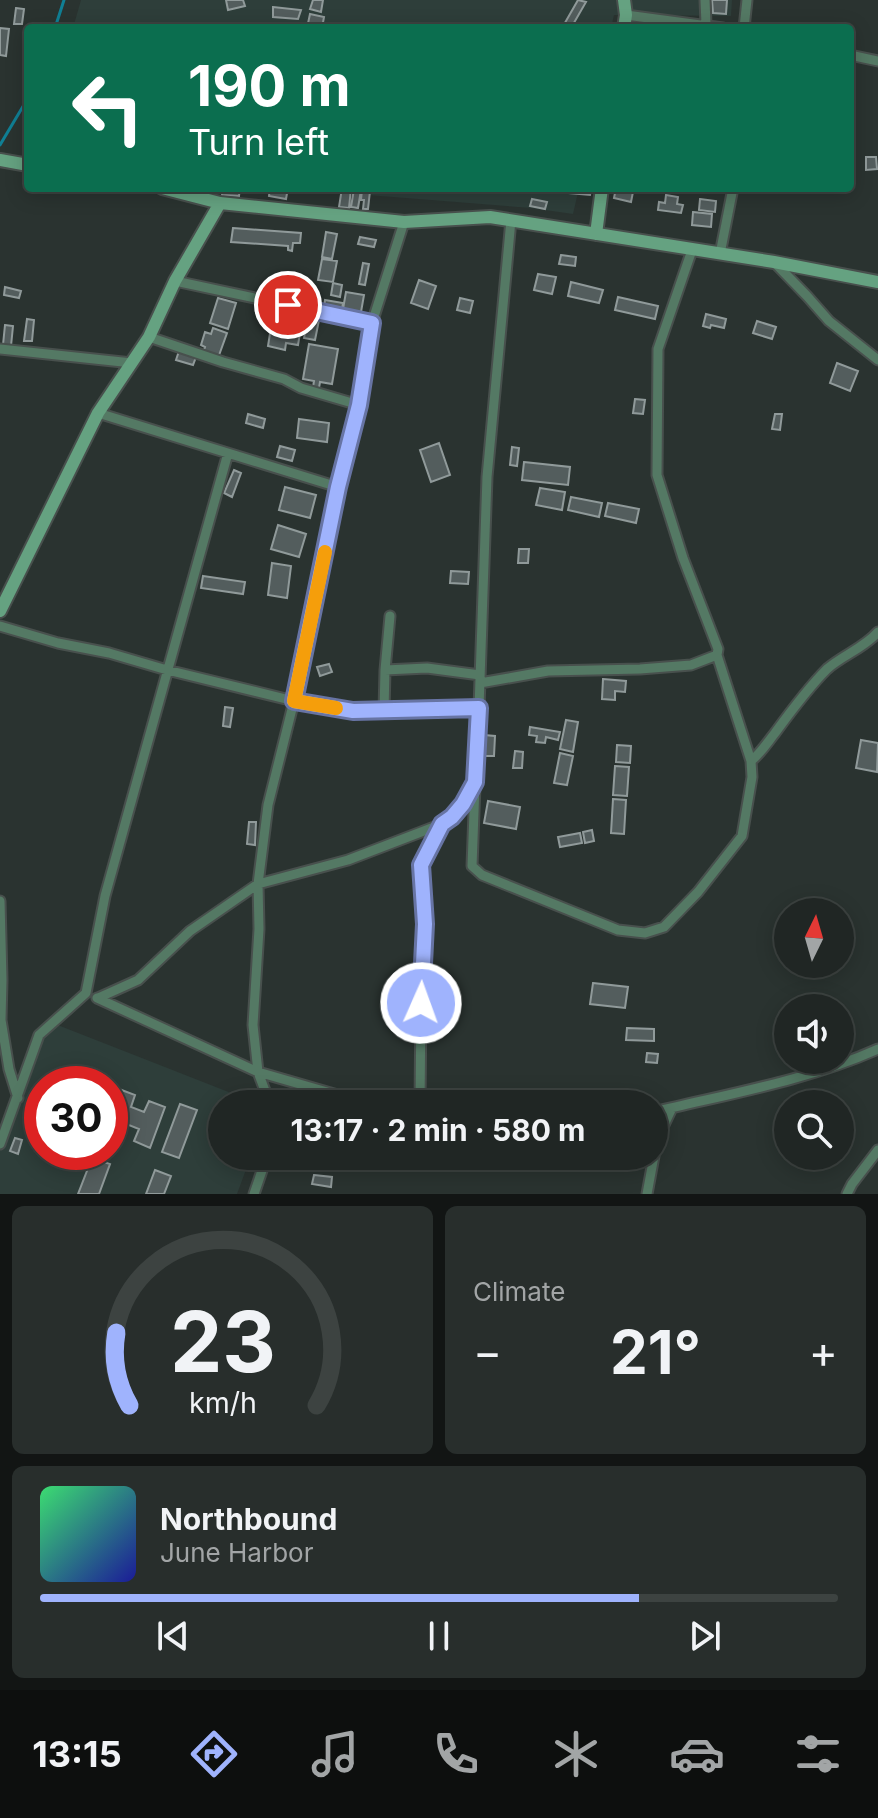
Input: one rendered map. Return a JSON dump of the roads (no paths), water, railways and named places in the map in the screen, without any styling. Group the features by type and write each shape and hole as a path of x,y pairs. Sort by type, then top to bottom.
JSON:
{"main road":[{"path":"624,0 625,21"},
{"path":"0,160 24,164"},
{"path":"177,192 220,203 404,222 490,217 774,262 878,282"},
{"path":"596,234 601,192"},
{"path":"0,611 98,413 149,337 175,281 220,203"}],"street":[{"path":"625,21 706,24 705,0"},
{"path":"744,24 747,0"},
{"path":"854,56 878,61"},
{"path":"720,254 732,192"},
{"path":"511,220 487,477 472,866 482,875 618,930 645,933 664,927 679,914 742,836 752,777 751,761 717,655 718,649 683,558 657,475 658,349 692,250"},
{"path":"265,1090 258,1072 253,1025 259,929 258,884 268,805 359,405 372,323 404,222"},
{"path":"774,262 829,321 878,360"},
{"path":"175,281 372,323"},
{"path":"149,337 359,405"},
{"path":"0,349 132,363"},
{"path":"98,413 338,487"},
{"path":"0,1144 39,1035 86,993 105,896 228,453"},
{"path":"384,711 390,616"},
{"path":"0,626 294,701 353,711 479,708"},
{"path":"751,761 763,751 826,670 870,641 878,632"},
{"path":"385,670 427,668 480,679 548,671 691,665 717,655"},
{"path":"98,998 138,980 190,931 258,884 348,860 442,824 463,804 475,782"},
{"path":"420,1090 425,924 421,865 442,824"},
{"path":"0,901 1,1020 5,1069 18,1098"},
{"path":"86,993 258,1072 320,1090"},
{"path":"668,1109 821,1070 878,1049"},
{"path":"668,1116 672,1108"},
{"path":"847,1194 878,1150"},
{"path":"254,1194 262,1170"},
{"path":"647,1194 651,1170"}],"waterway":[{"path":"56,24 64,0"},
{"path":"0,145 24,105"}]}
